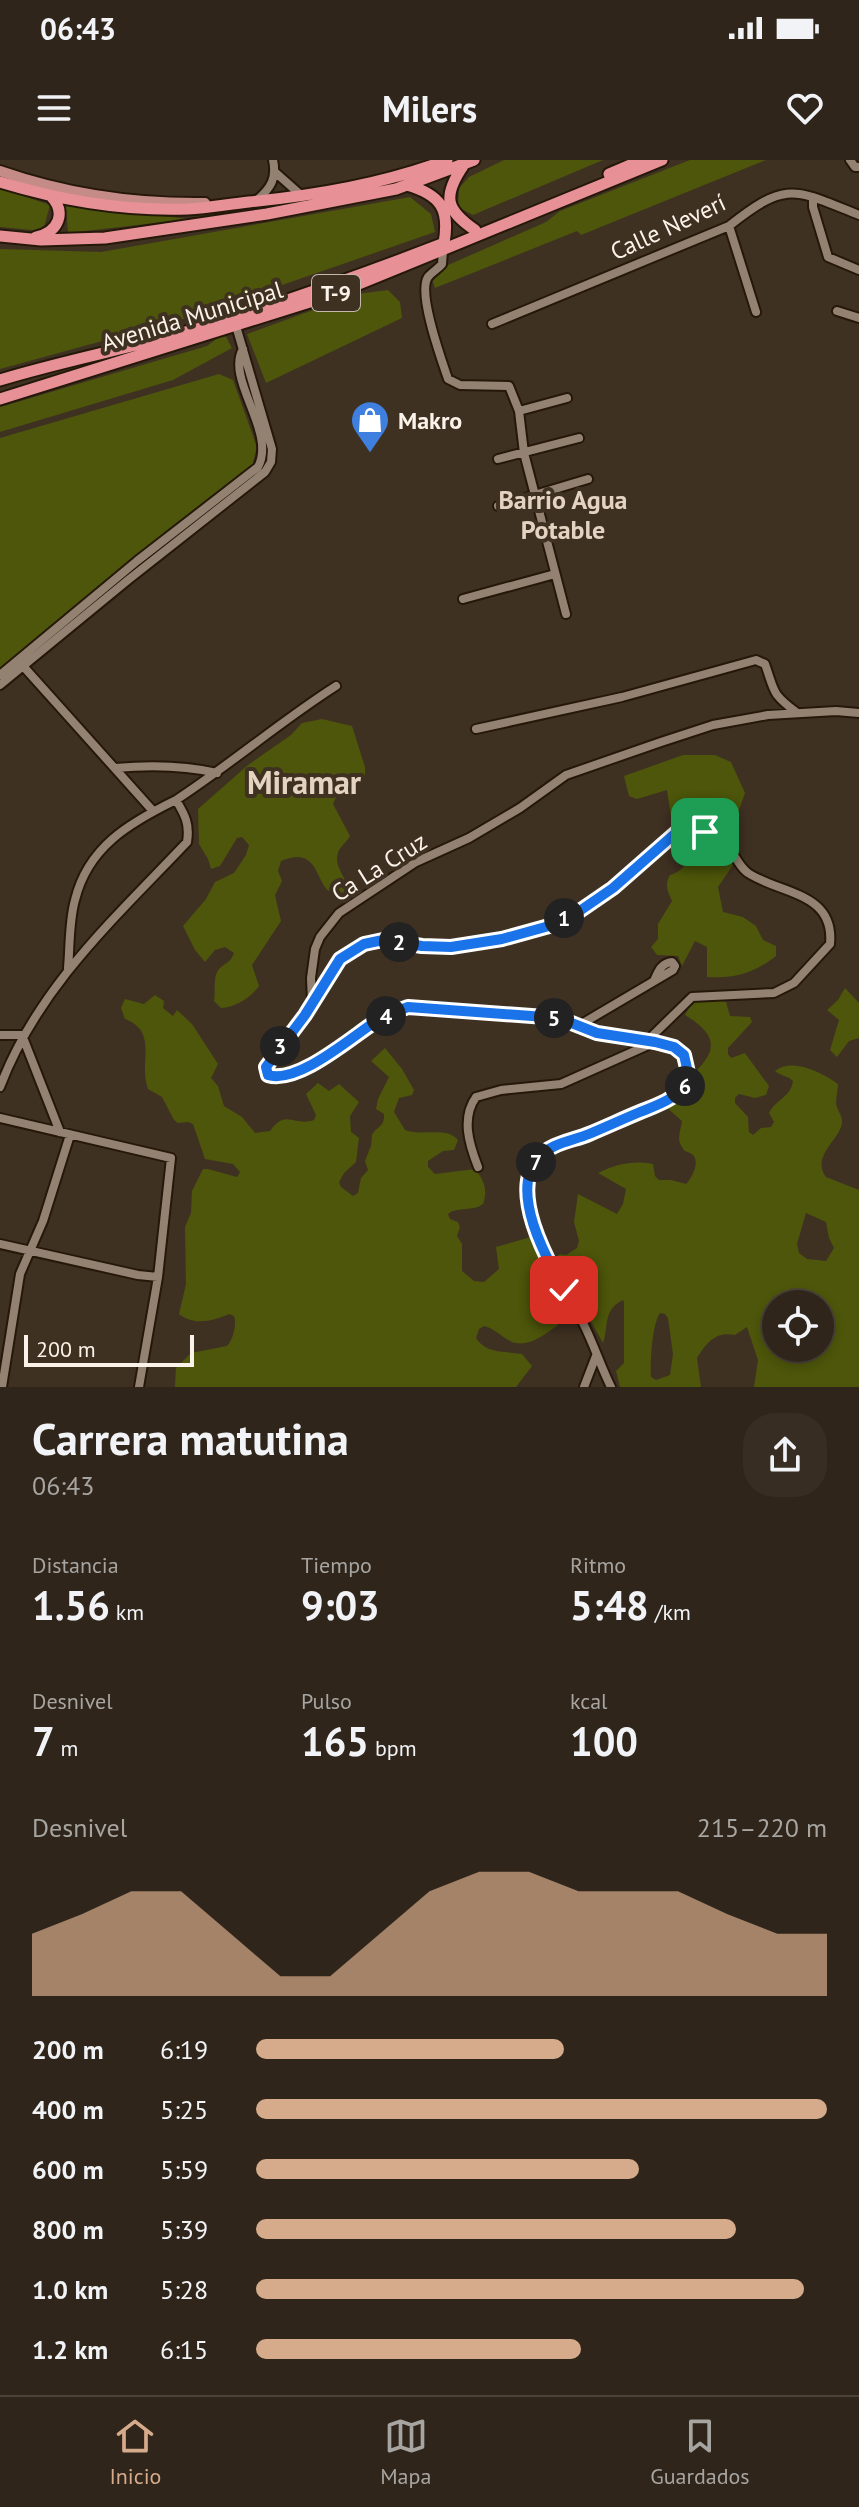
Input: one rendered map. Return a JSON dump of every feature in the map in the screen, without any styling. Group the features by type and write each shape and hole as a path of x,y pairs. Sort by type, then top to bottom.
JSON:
{"highway":[{"path":"0,182 50,195 151,208 190,209 359,187 447,160"},
{"name":"Avenida Municipal","path":"0,380 211,324 332,286 444,247 475,230 642,160"},
{"name":"Avenida Municipal","path":"0,399 332,295 662,160"},
{"path":"469,162 452,182 448,202 457,218 475,230"},
{"path":"0,236 72,240 120,236 285,211 407,185 469,162"},
{"path":"0,173 50,195 60,209 60,219 48,234 24,238"},
{"path":"407,185 425,190 441,205 448,221 444,247"}],"main road":[{"path":"0,173 130,201 252,201"}],"street":[{"path":"273,160 276,173 302,196"},
{"path":"850,160 855,167 859,167"},
{"path":"252,201 266,192 276,173"},
{"name":"Calle Neverí","path":"492,324 729,226 755,206 783,192 813,197 859,215"},
{"path":"813,197 813,207 828,257 859,270"},
{"path":"729,226 756,312"},
{"path":"444,247 442,264 428,277 425,289 430,321 448,379 460,385 509,386 519,411 524,453 566,614"},
{"path":"837,311 859,318"},
{"path":"0,685 265,472 271,462 272,449 236,326"},
{"path":"0,675 137,561 258,467 264,448 238,363 243,349"},
{"path":"519,411 567,398"},
{"path":"498,459 579,438"},
{"path":"498,506 588,479"},
{"path":"547,536 570,529"},
{"path":"463,599 555,574"},
{"path":"476,729 622,697 756,660 765,664 772,690 780,701 797,712"},
{"path":"10,668 23,666"},
{"path":"23,666 153,811"},
{"path":"68,968 74,902 84,874 99,850 124,829 217,773 294,713 336,686"},
{"name":"Ca La Cruz","path":"312,1002 315,949 320,937 339,913 416,862 494,823 566,775 713,725 797,712 859,713"},
{"path":"115,768 151,765 217,773"},
{"path":"0,1087 22,1035 68,968 187,842 189,829 176,800"},
{"path":"478,1167 467,1131 468,1108 476,1097 501,1090 561,1084 651,1041 692,997 774,993 794,983 830,944 828,924 815,902 761,881 744,870 720,839 705,832 678,831 613,888 581,910 549,926 502,939 451,947 383,940 364,944 340,959 266,1067 268,1075 277,1077 325,1058 385,1016 408,1007 559,1018 597,1033 651,1041 674,1047 684,1055 689,1077 677,1095 585,1136 554,1146 539,1157 527,1176 537,1234 549,1263 584,1324 611,1387"},
{"path":"578,1026 654,981"},
{"path":"0,1035 22,1035"},
{"path":"22,1035 60,1132"},
{"path":"0,1118 171,1158 158,1277 139,1387"},
{"path":"2,1387 20,1274 43,1221 70,1135"},
{"path":"0,1244 158,1277"},
{"path":"584,1387 597,1355"}],"green space":[{"path":"504,160 603,160 473,215 458,207 459,188 469,177"},
{"path":"690,160 766,160 581,235 577,231 435,288 430,273 546,222 560,211"},
{"path":"0,188 50,205 43,231 0,227"},
{"path":"410,197 431,214 435,232 190,317 0,369 0,249 101,252"},
{"path":"66,206 190,219 68,233"},
{"path":"388,290 400,302 402,318 266,383 247,334 357,294"},
{"path":"224,333 232,348 173,380 0,432 0,407 207,346"},
{"path":"219,374 233,380 257,447 252,466 0,669 0,438"},
{"path":"322,719 352,726 365,767 365,778 337,795 333,804 350,836 337,858 347,891 336,893 328,890 306,859 296,857 281,861 278,871 282,881 275,895 281,921 252,965 259,986 242,1001 221,1008 214,1001 216,975 234,953 225,947 215,950 205,962 183,926 206,899 215,882 234,873 249,845 242,837 237,838 220,866 211,869 199,844 198,809 302,723"},
{"path":"683,755 715,755 731,762 745,793 733,827 720,823 714,831 701,821 672,823 667,790 637,799 629,796 624,776"},
{"path":"709,841 725,852 733,865 718,887 723,912 743,917 756,926 763,940 776,946 776,956 752,971 735,976 707,977 707,947 695,941 682,966 678,956 657,955 651,947 658,939 658,924 672,901 667,885 670,875 682,869"},
{"path":"845,988 859,1003 859,1038 849,1041 837,1057 830,1050 839,1020 827,1010"},
{"path":"155,995 164,1001 163,1008 173,1016 177,1010 192,1024 218,1064 211,1078 218,1086 224,1106 242,1117 255,1133 270,1131 286,1119 314,1120 316,1115 306,1094 318,1083 329,1091 339,1084 359,1102 350,1116 351,1132 359,1138 356,1162 339,1182 353,1196 358,1193 361,1178 368,1170 365,1161 372,1135 384,1118 384,1114 376,1109 389,1077 371,1061 385,1048 414,1090 412,1095 399,1098 394,1112 405,1130 447,1134 458,1140 454,1150 443,1151 428,1161 428,1167 435,1174 475,1169 484,1185 483,1204 448,1214 460,1227 457,1236 462,1244 462,1271 474,1281 484,1282 499,1269 496,1247 534,1236 574,1312 545,1334 528,1342 512,1342 484,1326 479,1329 476,1338 485,1347 522,1354 532,1366 516,1387 175,1387 176,1368 191,1353 227,1346 235,1327 234,1316 229,1314 204,1321 191,1320 179,1314 186,1284 185,1227 191,1213 192,1191 203,1169 237,1177 240,1172 233,1164 205,1159 193,1124 174,1120 162,1097 148,1089 145,1040 142,1032 125,1019 121,1008 125,999 144,1004"},
{"path":"695,998 726,1002 730,1016 750,1017 752,1022 728,1048 728,1054 731,1058 745,1053 769,1086 766,1095 755,1098 739,1094 735,1098 735,1103 748,1117 749,1132 753,1135 761,1128 771,1127 774,1122 769,1113 792,1086 793,1081 775,1071 782,1067 798,1066 816,1071 838,1084 836,1103 842,1123 823,1157 822,1170 826,1177 859,1190 859,1387 754,1387 758,1360 747,1327 735,1335 717,1336 704,1347 697,1358 701,1387 620,1387 616,1371 624,1363 623,1300 609,1314 603,1343 557,1261 556,1257 560,1254 566,1255 577,1248 579,1241 574,1222 578,1194 617,1214 623,1204 626,1189 598,1173 618,1165 639,1162 653,1164 659,1180 686,1184 693,1174 695,1158 679,1141 682,1121 666,1107 710,1051 710,1040 703,1028 685,1015","holes":["806,1213 826,1222 834,1248 826,1261 807,1259 799,1253 797,1244","660,1313 668,1318 673,1354 670,1375 656,1380 651,1377 651,1363 653,1334"]}],"place":[{"name":"Makro","path":"370,454"}],"district":[{"name":"Barrio Agua Potable","path":"563,514"},
{"name":"Miramar","path":"304,782"}],"route":[{"path":"564,1290 537,1234 527,1176 539,1157 554,1146 585,1136 677,1095 689,1077 684,1055 674,1047 597,1033 559,1018 408,1007 385,1016 325,1058 298,1071 273,1077 268,1075 266,1067 305,1015 340,959 364,944 383,940 451,947 502,939 549,926 581,910 613,888 678,831 705,832"}]}
